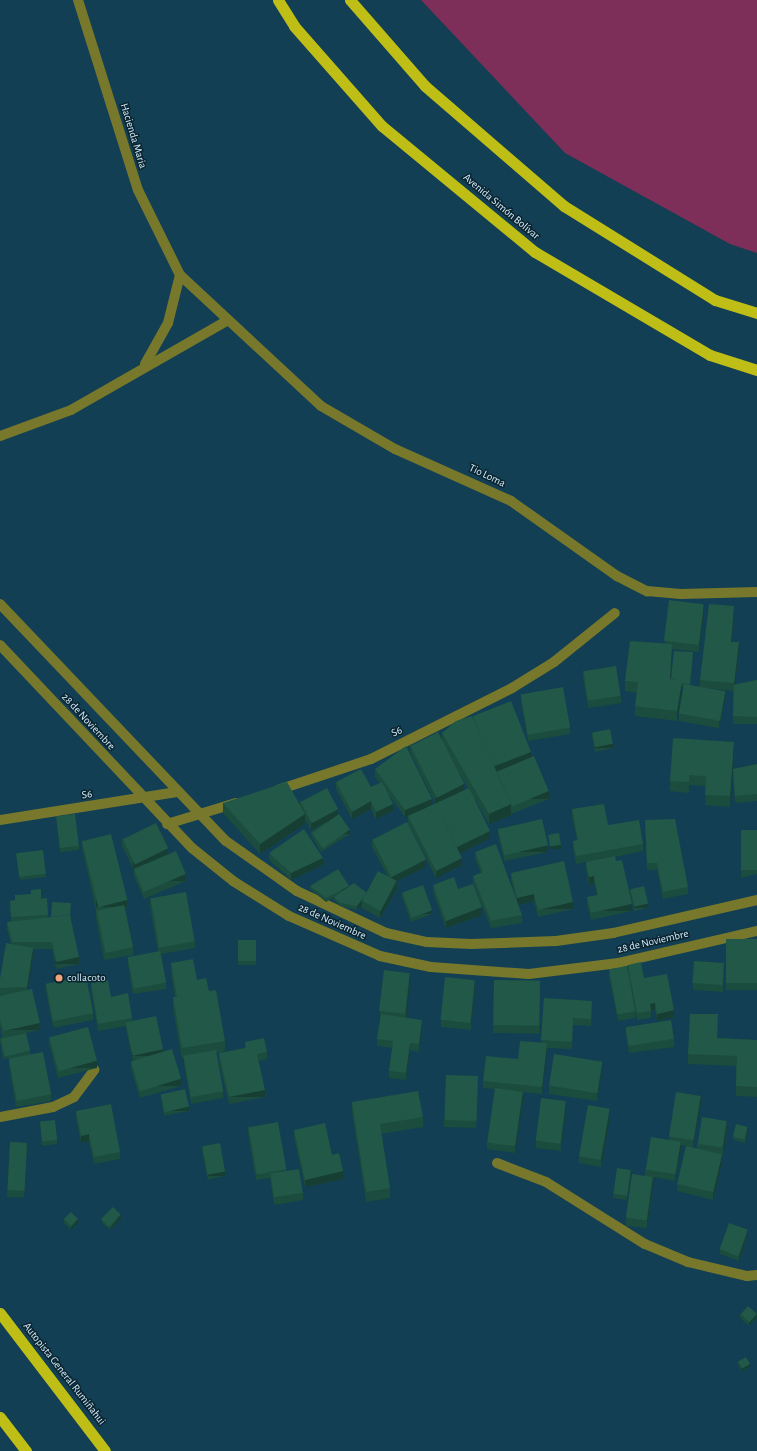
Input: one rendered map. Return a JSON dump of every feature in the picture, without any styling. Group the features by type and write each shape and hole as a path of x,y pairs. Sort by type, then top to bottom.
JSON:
{"highway":[{"name":"Avenida Simón Bolívar","path":"278,0 294,26 382,126 535,252 710,356 757,370"},
{"path":"350,0 425,86 564,206 715,300 757,313"},
{"name":"Autopista General Rumiñahui","path":"0,1313 105,1451"},
{"path":"0,1417 26,1451"}],"street":[{"name":"Hacienda Maria","path":"78,0 138,190 180,275 228,320"},
{"path":"144,366 168,323 180,275"},
{"path":"0,436 71,410 144,366 228,320"},
{"name":"Tio Loma","path":"228,320 321,406 394,449 511,501 617,576 647,591 681,594 757,592"},
{"path":"0,604 198,815 231,846 297,891 386,933 427,942 511,945 556,941 613,933 757,900"},
{"name":"S6","path":"266,794 371,759 512,688 560,658 615,613"},
{"name":"28 de Noviembre","path":"0,645 167,824 233,881 289,916 380,956 431,967 529,974 575,970 757,931"},
{"name":"S6","path":"0,820 177,792"},
{"path":"167,824 251,799"},
{"path":"0,1117 53,1107 74,1097 94,1070"},
{"path":"497,1164 546,1182 645,1244 688,1262 747,1276 757,1275"}],"shaded area":[{"path":"421,0 757,0 757,253 730,244 565,153"}],"building":[{"path":"669,600 704,604 699,645 664,641"},
{"path":"709,604 734,606 731,642 739,642 734,683 700,680"},
{"path":"630,641 672,644 670,679 682,681 677,711 635,706 638,682 625,681"},
{"path":"674,651 693,652 690,684 671,679"},
{"path":"616,666 621,696 588,701 583,671"},
{"path":"757,680 757,717 733,716 734,685"},
{"path":"684,684 725,691 720,721 679,714"},
{"path":"563,687 570,727 528,735 521,694"},
{"path":"511,701 531,752 494,766 473,716"},
{"path":"472,716 511,804 489,814 442,733 456,721"},
{"path":"610,729 613,744 595,747 592,732"},
{"path":"438,732 464,784 437,798 410,746"},
{"path":"673,738 734,742 730,796 705,795 706,776 689,775 689,782 670,781"},
{"path":"406,746 432,799 405,810 375,769"},
{"path":"534,756 549,791 512,807 497,772"},
{"path":"757,764 757,794 735,796 733,769"},
{"path":"361,769 371,787 382,782 393,804 376,812 371,801 352,812 336,782"},
{"path":"287,782 305,814 260,844 223,803"},
{"path":"327,788 338,809 312,823 301,802"},
{"path":"469,788 490,831 457,847 438,809 462,858 436,871 408,816"},
{"path":"604,804 608,825 639,820 643,844 576,856 573,841 578,840 572,809"},
{"path":"75,814 79,846 60,848 56,816"},
{"path":"339,814 350,830 323,848 312,833"},
{"path":"542,819 548,845 504,855 498,829"},
{"path":"675,819 688,887 663,892 657,863 647,863 645,820"},
{"path":"407,822 426,859 391,877 372,840"},
{"path":"156,823 168,848 135,864 123,839"},
{"path":"304,829 323,858 291,873 269,853"},
{"path":"741,830 757,830 757,870 741,870"},
{"path":"559,833 561,845 550,847 548,835"},
{"path":"111,834 127,900 98,907 82,841"},
{"path":"496,844 522,915 491,921 473,876 483,872 475,852"},
{"path":"43,850 46,874 19,877 16,853"},
{"path":"176,851 186,874 143,892 134,869"},
{"path":"615,856 616,861 622,860 632,904 591,913 587,897 598,895 594,876 589,877 586,862"},
{"path":"564,861 573,902 538,910 534,894 517,898 511,873"},
{"path":"338,869 349,886 326,898 310,886"},
{"path":"378,871 397,881 381,911 362,901"},
{"path":"454,877 458,889 473,884 482,907 446,921 433,885"},
{"path":"354,883 367,893 357,906 340,903 334,897"},
{"path":"423,885 432,910 412,918 402,893"},
{"path":"644,886 648,904 634,907 630,889"},
{"path":"41,889 41,899 47,898 48,915 11,917 10,901 15,900 15,895 31,894 31,890"},
{"path":"186,892 195,941 159,947 151,898"},
{"path":"52,902 71,903 70,918 70,915 51,917"},
{"path":"124,905 133,947 106,953 97,911"},
{"path":"70,915 79,957 56,962 52,942 12,942 7,922"},
{"path":"726,939 757,939 757,983 726,983"},
{"path":"238,940 256,940 256,961 238,961"},
{"path":"6,943 33,948 27,987 0,988"},
{"path":"160,951 166,982 134,989 128,957"},
{"path":"193,959 197,980 206,978 209,991 216,990 225,1041 182,1048 173,997 177,997 171,963"},
{"path":"694,961 724,963 722,985 692,983"},
{"path":"641,962 644,978 667,974 674,1010 657,1014 655,1003 650,1004 651,1011 637,1013 628,965"},
{"path":"627,966 635,1011 617,1014 609,969"},
{"path":"384,970 410,973 405,1014 379,1011"},
{"path":"86,976 93,1013 53,1021 46,984"},
{"path":"445,977 475,980 470,1023 441,1020"},
{"path":"108,980 111,997 128,993 132,1018 98,1024 91,983"},
{"path":"494,980 540,981 539,1026 493,1025"},
{"path":"32,989 40,1023 3,1031 0,1019 0,996"},
{"path":"544,998 592,1001 591,1019 573,1018 572,1042 541,1040"},
{"path":"381,1014 422,1020 419,1044 410,1043 406,1073 389,1071 393,1041 377,1039"},
{"path":"690,1014 718,1014 717,1038 757,1040 757,1087 736,1086 737,1056 688,1054"},
{"path":"156,1016 163,1049 133,1056 126,1022"},
{"path":"671,1020 674,1039 629,1046 626,1027"},
{"path":"88,1027 97,1061 58,1071 49,1037"},
{"path":"26,1033 30,1051 5,1056 1,1039"},
{"path":"264,1038 267,1052 257,1054 265,1090 229,1097 219,1053 246,1048 245,1042"},
{"path":"520,1041 547,1043 542,1087 483,1081 486,1056 518,1059"},
{"path":"172,1049 181,1079 140,1091 131,1062"},
{"path":"216,1050 223,1091 191,1097 184,1056"},
{"path":"43,1052 51,1094 17,1101 9,1059"},
{"path":"554,1054 602,1062 597,1093 549,1086"},
{"path":"446,1075 478,1076 476,1121 444,1120"},
{"path":"495,1088 523,1092 515,1146 487,1142"},
{"path":"185,1089 189,1107 165,1112 161,1095"},
{"path":"418,1091 423,1117 380,1124 390,1188 366,1192 352,1102"},
{"path":"676,1092 701,1096 694,1140 669,1136"},
{"path":"541,1098 566,1101 561,1144 536,1141"},
{"path":"111,1104 120,1152 94,1157 89,1134 81,1136 76,1111"},
{"path":"588,1105 610,1109 601,1160 579,1156"},
{"path":"702,1117 727,1121 722,1148 698,1144"},
{"path":"55,1120 57,1140 42,1141 40,1122"},
{"path":"278,1122 286,1169 257,1174 248,1127"},
{"path":"325,1123 332,1155 339,1153 343,1171 305,1180 294,1130"},
{"path":"736,1124 748,1127 744,1140 733,1137"},
{"path":"651,1137 681,1142 675,1174 646,1170"},
{"path":"10,1142 27,1143 24,1191 7,1190"},
{"path":"220,1143 225,1172 207,1175 202,1146"},
{"path":"686,1146 722,1154 713,1192 677,1184"},
{"path":"617,1168 631,1170 627,1196 613,1194"},
{"path":"299,1169 303,1193 274,1197 270,1174"},
{"path":"632,1174 653,1177 647,1220 626,1218"},
{"path":"113,1207 121,1215 109,1227 101,1219"},
{"path":"71,1212 78,1219 71,1226 64,1219"},
{"path":"729,1223 748,1230 738,1256 719,1249"},
{"path":"748,1306 757,1314 750,1322 741,1314"},
{"path":"746,1357 750,1364 742,1368 738,1362"}],"place":[{"name":"collacoto","path":"59,978"}]}
